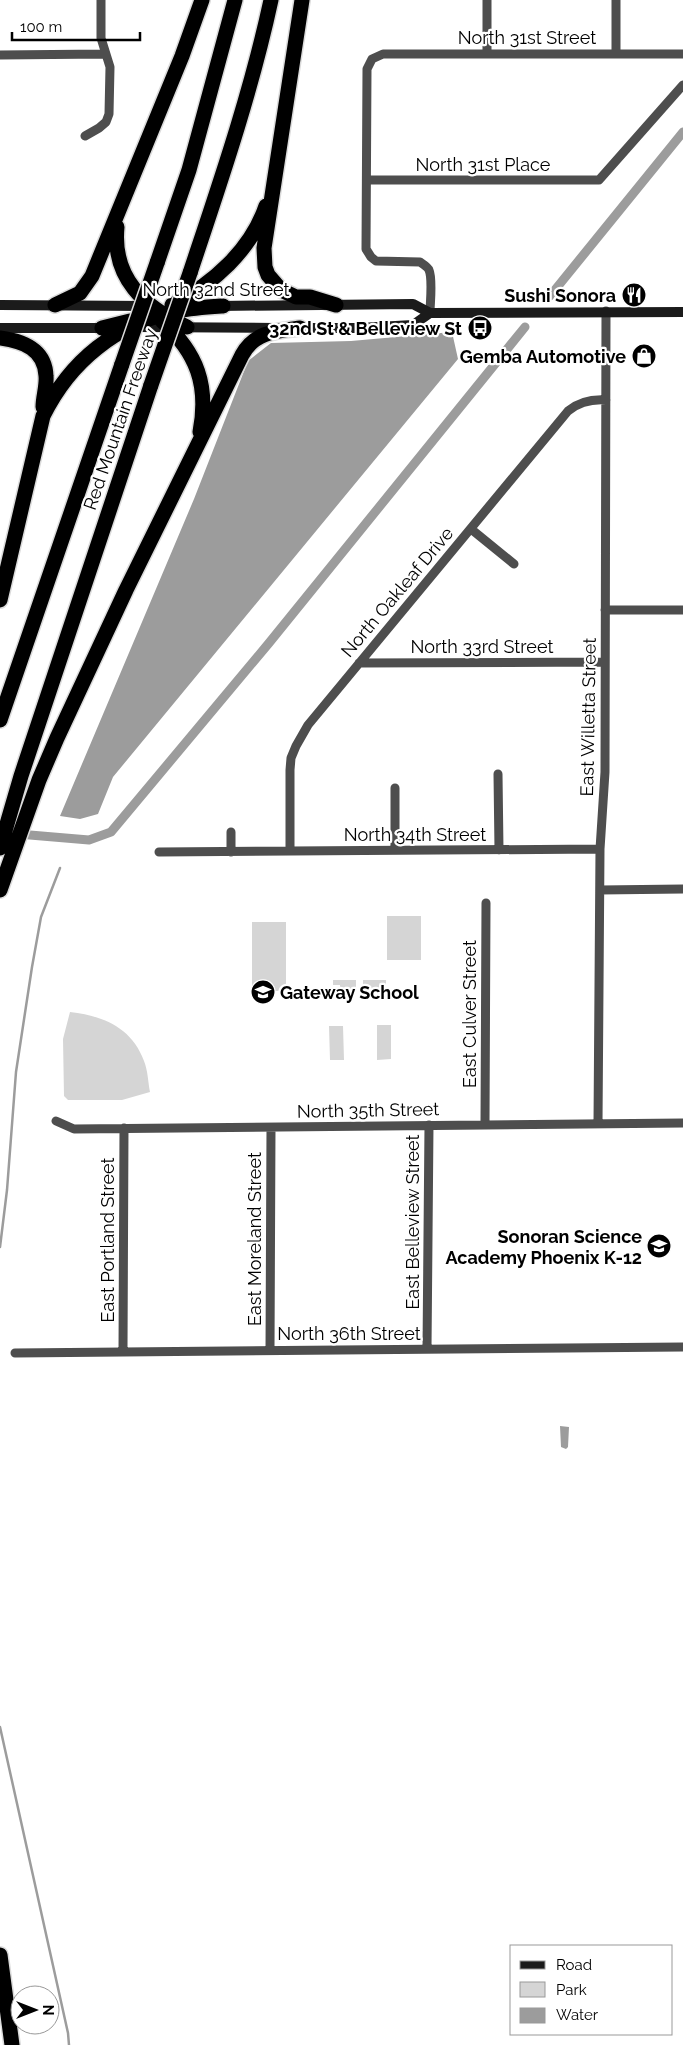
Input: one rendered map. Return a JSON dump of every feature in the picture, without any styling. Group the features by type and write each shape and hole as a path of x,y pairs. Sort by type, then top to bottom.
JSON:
{"highway":[{"path":"55,305 73,298 85,287 120,208 202,0"},
{"name":"Red Mountain Freeway","path":"0,720 189,170 235,0"},
{"name":"Red Mountain Freeway","path":"0,848 21,776 235,135 260,50 271,0"},
{"path":"302,0 264,248 265,267 274,284 290,295 310,297 336,305"},
{"path":"43,416 58,389 77,365 107,341 161,313 189,296 218,274 245,245 263,213 275,179"},
{"path":"120,208 116,238 118,262 134,290 161,313 187,327"},
{"path":"136,306 161,313 189,351 197,366 201,380 204,406 194,450"},
{"path":"102,328 161,313 223,306"},
{"path":"0,890 4,874 39,780 122,599 246,347 265,334 300,328"},
{"path":"0,338 18,340 37,351 42,359 46,376 43,416 0,600"},
{"path":"0,1955 12,2045"}],"main road":[{"name":"North 32nd Street","path":"223,306 413,304 430,313 555,311 683,312"},
{"name":"North 32nd Street","path":"0,305 136,306"},
{"name":"North 32nd Street","path":"187,327 360,328 413,324 430,313"},
{"path":"0,328 132,327"}],"street":[{"path":"85,136 106,122 109,114 110,67 101,38 101,0"},
{"path":"487,0 487,53"},
{"path":"616,0 616,54"},
{"path":"0,54 105,54"},
{"name":"North 31st Street","path":"367,180 367,69 372,59 383,54 683,54"},
{"name":"North 31st Place","path":"367,180 599,180 683,85"},
{"path":"367,180 366,249 376,261 420,262 425,265 429,270 430,278 430,313"},
{"name":"East Willetta Street","path":"598,1124 600,849 605,772 606,311"},
{"name":"North Oakleaf Drive","path":"290,851 291,758 308,725 568,412 575,406 590,400 606,400"},
{"path":"471,529 514,564"},
{"path":"605,610 683,610"},
{"name":"North 33rd Street","path":"359,663 605,662"},
{"path":"498,774 499,850"},
{"path":"395,788 395,850"},
{"path":"231,832 231,852"},
{"name":"North 34th Street","path":"159,852 600,849"},
{"path":"600,890 683,889"},
{"name":"East Culver Street","path":"485,1124 486,903"},
{"name":"North 35th Street","path":"56,1121 74,1129 683,1123"},
{"name":"East Belleview Street","path":"428,1349 429,1125"},
{"name":"East Portland Street","path":"123,1351 124,1128"},
{"name":"East Moreland Street","path":"270,1350 271,1128"},
{"name":"North 36th Street","path":"15,1353 683,1347"}],"green space":[{"path":"387,916 421,916 421,960 387,960"},
{"path":"252,922 286,922 286,991 252,991"},
{"path":"333,980 356,980 356,989 340,989 340,985 333,985"},
{"path":"363,980 386,980 386,985 379,985 379,989 363,989"},
{"path":"70,1012 105,1021 124,1032 132,1040 144,1061 150,1092 122,1100 68,1100 64,1096 63,1039"},
{"path":"377,1025 391,1025 391,1059 377,1060"},
{"path":"329,1026 343,1026 344,1060 330,1060"}],"water":[{"path":"452,332 458,359 113,777 98,814 80,819 60,816 194,499 248,361 271,343 351,341"},
{"path":"560,1426 569,1427 568,1447 566,1449 561,1447"}],"waterway":[{"path":"550,296 683,132"},
{"path":"18,834 89,840 111,832 269,643 525,327"},
{"path":"0,1247 7,1190 16,1072 32,967 41,917 60,868"},
{"path":"0,1727 68,2033 69,2045"}],"place":[{"name":"Sushi Sonora","path":"634,295"},
{"name":"32nd St & Belleview St","path":"480,328"},
{"name":"Gemba Automotive","path":"644,356"},
{"name":"Gateway School","path":"263,992"},
{"name":"Sonoran Science Academy Phoenix K-12","path":"659,1246"}]}
